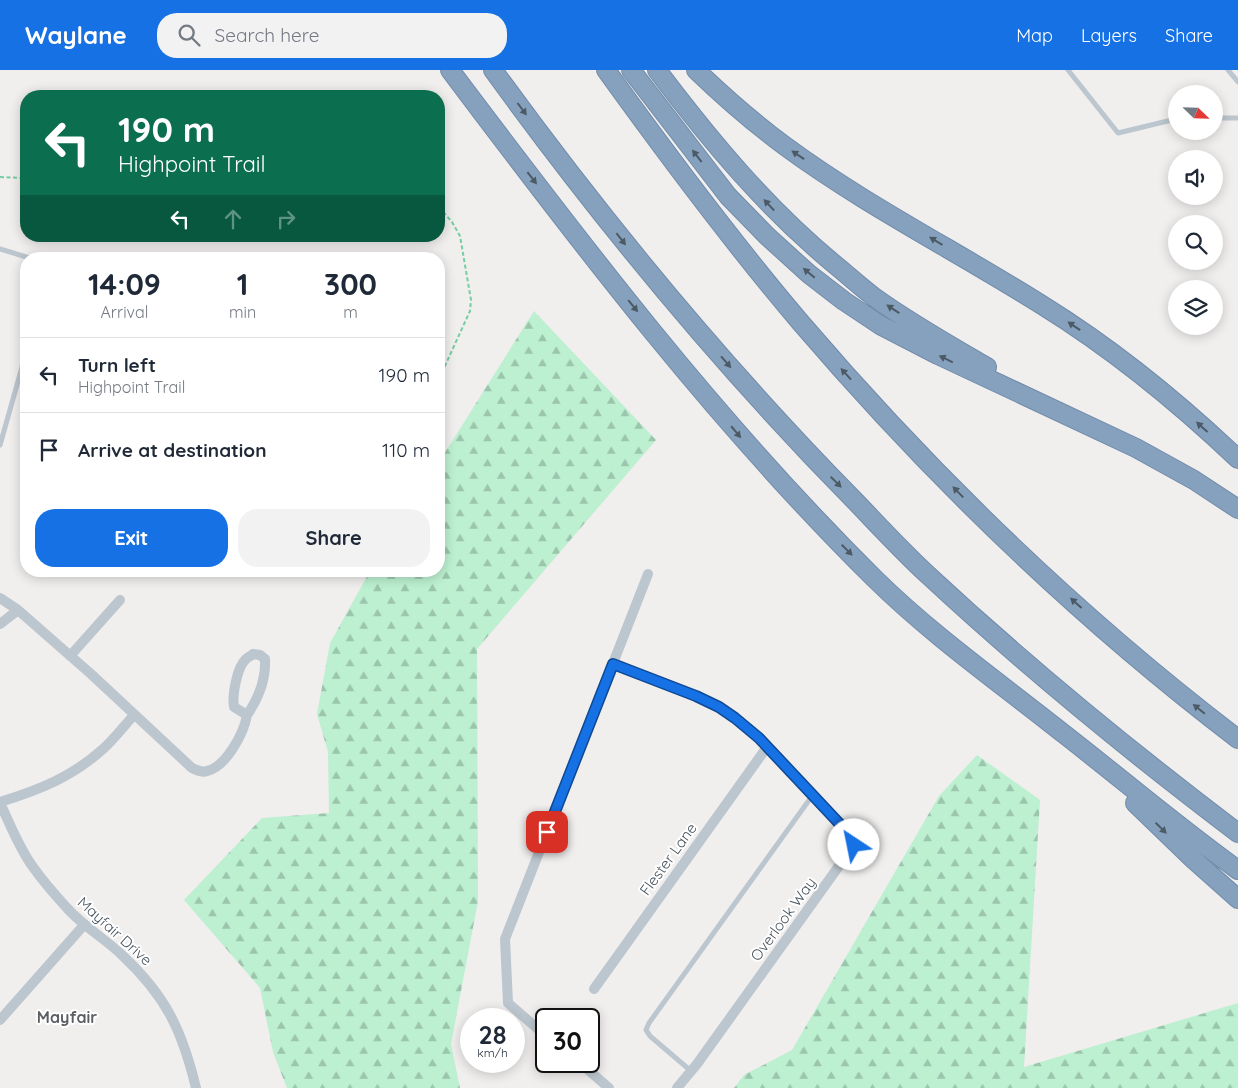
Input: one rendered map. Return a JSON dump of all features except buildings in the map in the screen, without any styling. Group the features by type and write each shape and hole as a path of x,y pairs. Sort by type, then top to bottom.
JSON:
{"highway":[{"path":"450,70 517,159 673,356 743,440 809,512 878,581 929,628 1238,870"},
{"path":"493,70 623,242 719,355 811,457 926,573 1017,656 1157,772 1238,833"},
{"path":"606,70 692,187 740,248 801,323 870,400 980,515 1128,650 1238,739"},
{"path":"631,70 728,196 767,236 809,274 844,301 880,325 938,355 1165,463 1238,508"},
{"path":"657,70 742,176 781,218 874,296 944,343 989,368 1138,439 1168,456 1195,474 1238,508"},
{"path":"696,70 717,90 785,146 846,187 1043,306 1095,340 1142,375 1238,459"},
{"path":"1063,733 1193,859 1238,899"}],"street":[{"path":"535,1026 508,1003 505,940 648,574"},
{"path":"0,598 18,610 70,656 192,768 207,772 224,759 237,742 247,715 257,697 266,670 265,659 260,655 253,654 245,659 232,698 234,707 247,715"},
{"path":"70,656 120,600"},
{"path":"0,624 18,610"},
{"name":"Overlook Way","path":"613,664 719,707 748,728 852,837 854,845 692,1071 677,1088"},
{"path":"0,802 24,795 61,780 104,748 134,715"},
{"name":"Flester Lane","path":"594,989 767,747"},
{"name":"Mayfair Drive","path":"0,802 32,867 84,925 122,955 152,987 168,1009 190,1061 196,1088"},
{"path":"0,1020 84,925"},
{"path":"592,1073 609,1088"}],"lane":[{"path":"1068,70 1118,133 1168,121"},
{"path":"1228,70 1238,82"},
{"path":"1223,118 1238,118"},
{"path":"0,249 20,255"},
{"path":"0,445 20,374"},
{"path":"692,1071 650,1036 646,1030 649,1022 812,796"}],"path":[{"path":"0,177 20,178"},
{"path":"445,214 460,236 471,300 470,311 445,366"}],"green space":[{"path":"534,311 656,440 477,649 478,901 451,1044 460,1088 287,1088 273,1052 260,988 184,900 262,818 329,813 328,752 317,714 330,643 367,577 445,577 445,452"},
{"path":"977,755 1040,800 1024,1067 1238,1003 1238,1088 734,1088 744,1075 792,1050 939,796"}],"district":[{"name":"Mayfair","path":"67,1017"}],"route":[{"path":"547,832 613,664 696,696 719,707 735,718 759,738 852,837 854,845"}]}
